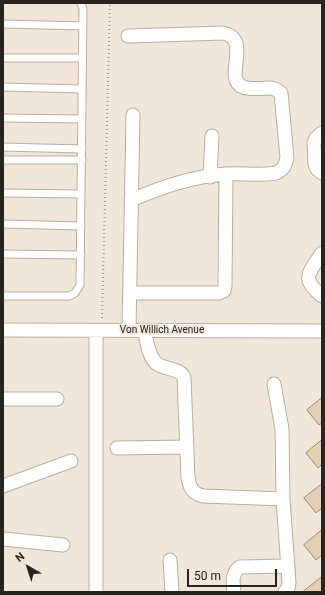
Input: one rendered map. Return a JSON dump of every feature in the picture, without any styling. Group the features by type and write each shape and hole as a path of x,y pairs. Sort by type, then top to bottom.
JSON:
{"street":[{"path":"128,36 226,34 235,39 237,44 235,75 237,82 244,87 271,88 281,93 287,158 285,167 282,171 274,174 226,174 210,176 169,185 131,200"},
{"path":"129,329 134,114"},
{"path":"322,133 314,142 315,164 317,170 322,173"},
{"path":"210,176 212,136"},
{"path":"130,293 219,293 224,290 226,246 226,174"},
{"path":"322,253 310,270 308,277 309,283 322,296"},
{"name":"Von Willich Avenue","path":"3,330 99,331 129,329 322,331"},
{"path":"144,330 151,355 155,362 161,366 180,372 184,377 188,478 190,487 195,493 203,496 283,499"},
{"path":"96,592 99,331"},
{"path":"274,384 282,429 283,499 289,583 285,592"},
{"path":"3,399 57,399"},
{"path":"117,448 187,447"},
{"path":"3,486 71,461"},
{"path":"3,539 63,545"},
{"path":"170,560 172,592"},
{"path":"234,592 233,575 240,567 288,566"}],"lane":[{"path":"3,296 69,296 75,293 80,285 83,26 83,9 81,3"},
{"path":"3,24 83,26"},
{"path":"3,58 82,58"},
{"path":"3,88 82,89"},
{"path":"3,118 82,119"},
{"path":"3,146 82,149"},
{"path":"3,160 82,160"},
{"path":"3,193 82,194"},
{"path":"3,224 81,226"},
{"path":"3,254 80,255"}],"path":[{"path":"99,331 110,3"}],"building":[{"path":"322,398 322,423 319,425 307,410"},
{"path":"322,440 322,464 318,468 306,453"},
{"path":"322,484 322,508 316,513 304,498"},
{"path":"322,530 322,555 316,560 304,545"},
{"path":"322,577 322,592 304,592 304,591"}]}
